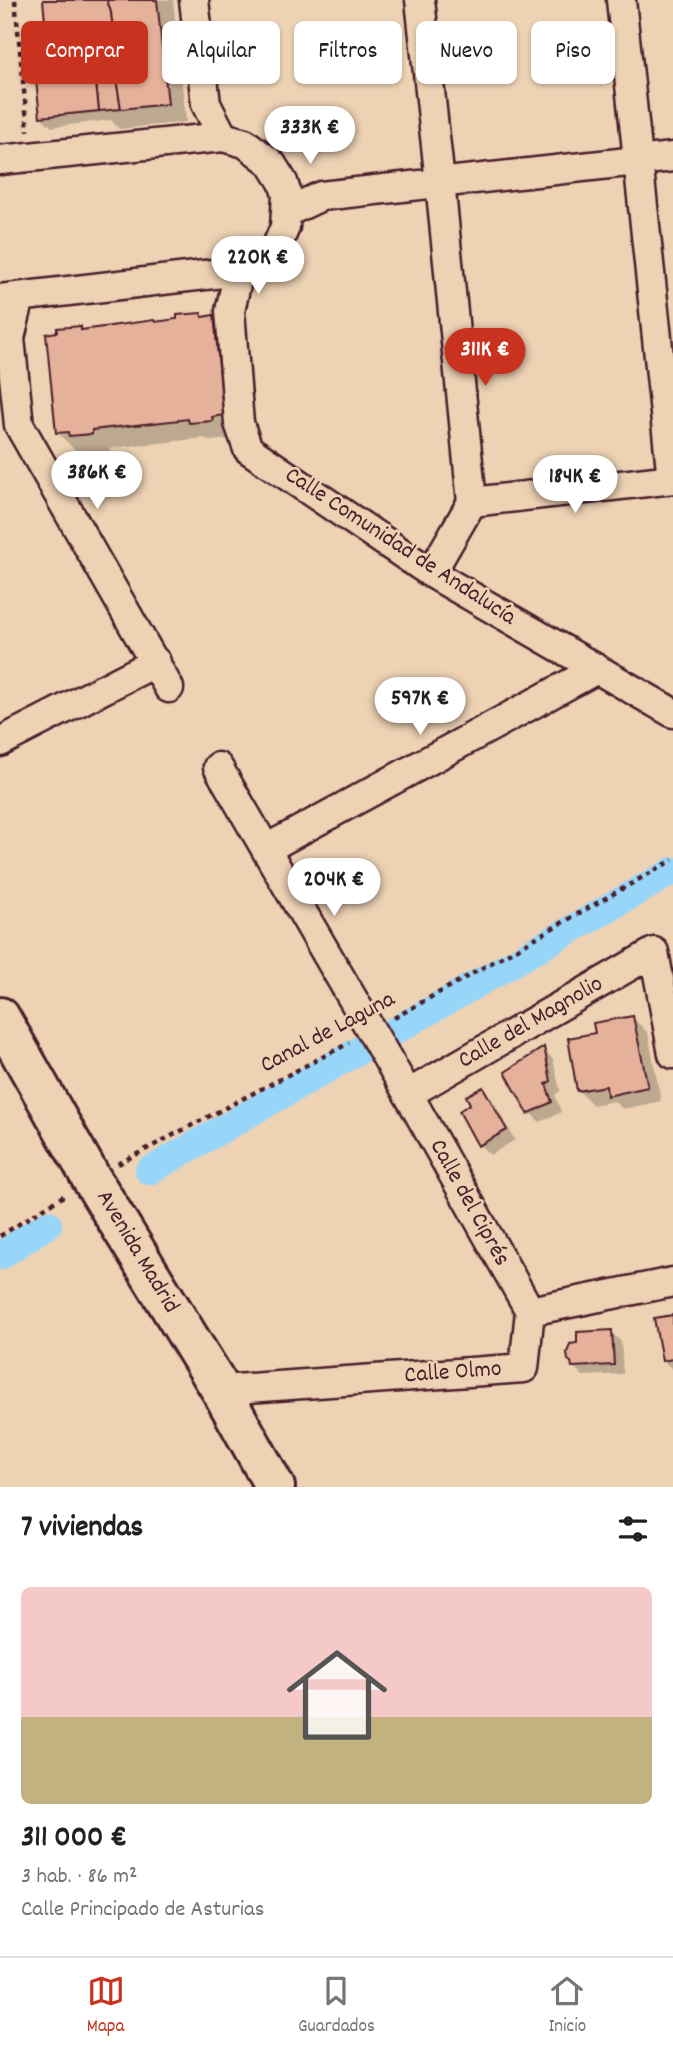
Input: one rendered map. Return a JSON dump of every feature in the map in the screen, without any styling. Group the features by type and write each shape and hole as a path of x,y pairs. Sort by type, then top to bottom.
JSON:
{"main road":[{"name":"Avenida Madrid","path":"0,1017 92,1178 221,1390 275,1487"}],"street":[{"path":"194,0 210,138"},
{"path":"419,0 472,502 431,573"},
{"path":"472,502 673,479 621,0"},
{"path":"0,160 210,138 245,143 271,163 283,182 288,212 285,227 276,248 257,264 226,273 10,298 5,328 19,425 169,688"},
{"path":"288,212 321,196 673,157"},
{"path":"283,182 321,196"},
{"name":"Calle Comunidad de Andalucía","path":"226,273 239,423 248,449 431,573 673,713"},
{"path":"0,742 156,662"},
{"path":"266,849 597,669"},
{"name":"Calle del Ciprés","path":"218,767 408,1094 530,1311"},
{"name":"Calle del Magnolio","path":"408,1094 654,952 665,978"},
{"path":"665,978 673,1054"},
{"path":"530,1311 673,1282"},
{"name":"Calle Olmo","path":"221,1390 524,1368 530,1311"}],"path":[{"path":"15,0 31,158"},
{"name":"Canal de Laguna","path":"0,1236 92,1178 371,1031 673,860"}],"building":[{"path":"43,0 107,0 112,21 45,21"},
{"path":"107,0 157,0 162,47 162,84 166,84 168,104 121,109 117,84 148,84 148,21 112,21"},
{"path":"36,84 96,84 99,111 40,117"},
{"path":"96,84 117,84 121,109 99,111"},
{"path":"201,313 202,317 214,315 224,415 212,417 213,421 189,423 188,419 92,430 92,434 69,436 68,432 56,433 46,334 57,332 57,328 81,326 81,330 177,319 177,315"},
{"path":"633,1016 648,1087 607,1096 606,1086 577,1091 568,1038 595,1033 593,1023"},
{"path":"544,1047 551,1081 546,1084 552,1102 528,1114 505,1072"},
{"path":"483,1087 507,1130 478,1146 459,1111 470,1104 466,1096"},
{"path":"673,1315 673,1359 662,1361 654,1318"},
{"path":"612,1330 614,1365 572,1367 567,1353 570,1344 577,1343 577,1332"}],"waterway":[{"path":"393,1032 673,871"},
{"path":"149,1171 360,1050"},
{"path":"0,1256 48,1224"}]}
